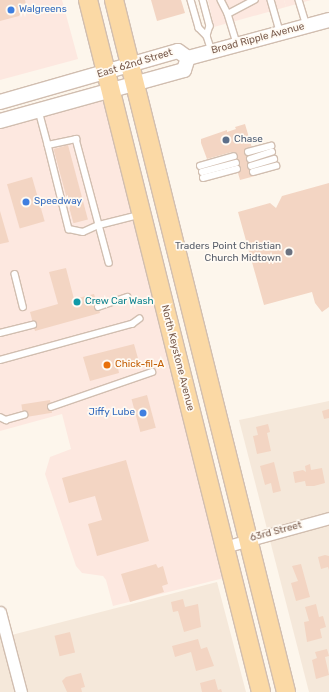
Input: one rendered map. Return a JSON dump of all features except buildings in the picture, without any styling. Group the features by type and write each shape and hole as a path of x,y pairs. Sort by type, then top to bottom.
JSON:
{"main road":[{"name":"North Keystone Avenue","path":"88,0 261,692"},
{"path":"114,0 286,692"}],"street":[{"name":"Broad Ripple Avenue","path":"188,58 329,20"},
{"name":"East 62nd Street","path":"0,102 178,51 188,58 184,70 0,121"},
{"name":"63rd Street","path":"224,547 329,518"},
{"path":"0,612 21,692"}],"lane":[{"path":"191,0 199,28 207,36 212,51"},
{"path":"203,0 210,26 207,36"},
{"path":"220,0 228,14 237,44"},
{"path":"228,14 254,0"},
{"path":"271,0 280,32"},
{"path":"299,0 306,26"},
{"path":"39,110 69,229 83,232 99,225 142,215"},
{"path":"48,145 76,139 109,263"},
{"path":"248,152 270,146"},
{"path":"250,159 272,152"},
{"path":"200,166 234,156"},
{"path":"274,159 252,169 276,166"},
{"path":"236,163 203,175 237,169"},
{"path":"15,274 23,307"},
{"path":"98,307 127,297"},
{"path":"0,360 139,320"},
{"path":"0,333 33,325"},
{"path":"51,407 152,372"},
{"path":"0,417 6,420 24,415"}],"shaded area":[{"path":"0,0 62,0 78,59 0,80"},
{"path":"208,0 284,0 286,7 214,27"},
{"path":"284,0 311,0 286,7"},
{"path":"101,100 108,107 224,578 113,606 106,580 103,576 82,573 76,566 45,474 50,457 71,449 62,414 0,431 0,127"},
{"path":"329,401 329,692 309,692 239,420"},
{"path":"217,582 246,692 0,692 0,638"}],"place":[{"name":"Walgreens","path":"11,10"},
{"name":"Chase","path":"226,140"},
{"name":"Speedway","path":"26,202"},
{"name":"Traders Point Christian Church Midtown","path":"289,252"},
{"name":"Crew Car Wash","path":"77,302"},
{"name":"Chick-fil-A","path":"107,365"},
{"name":"Jiffy Lube","path":"143,413"}]}
